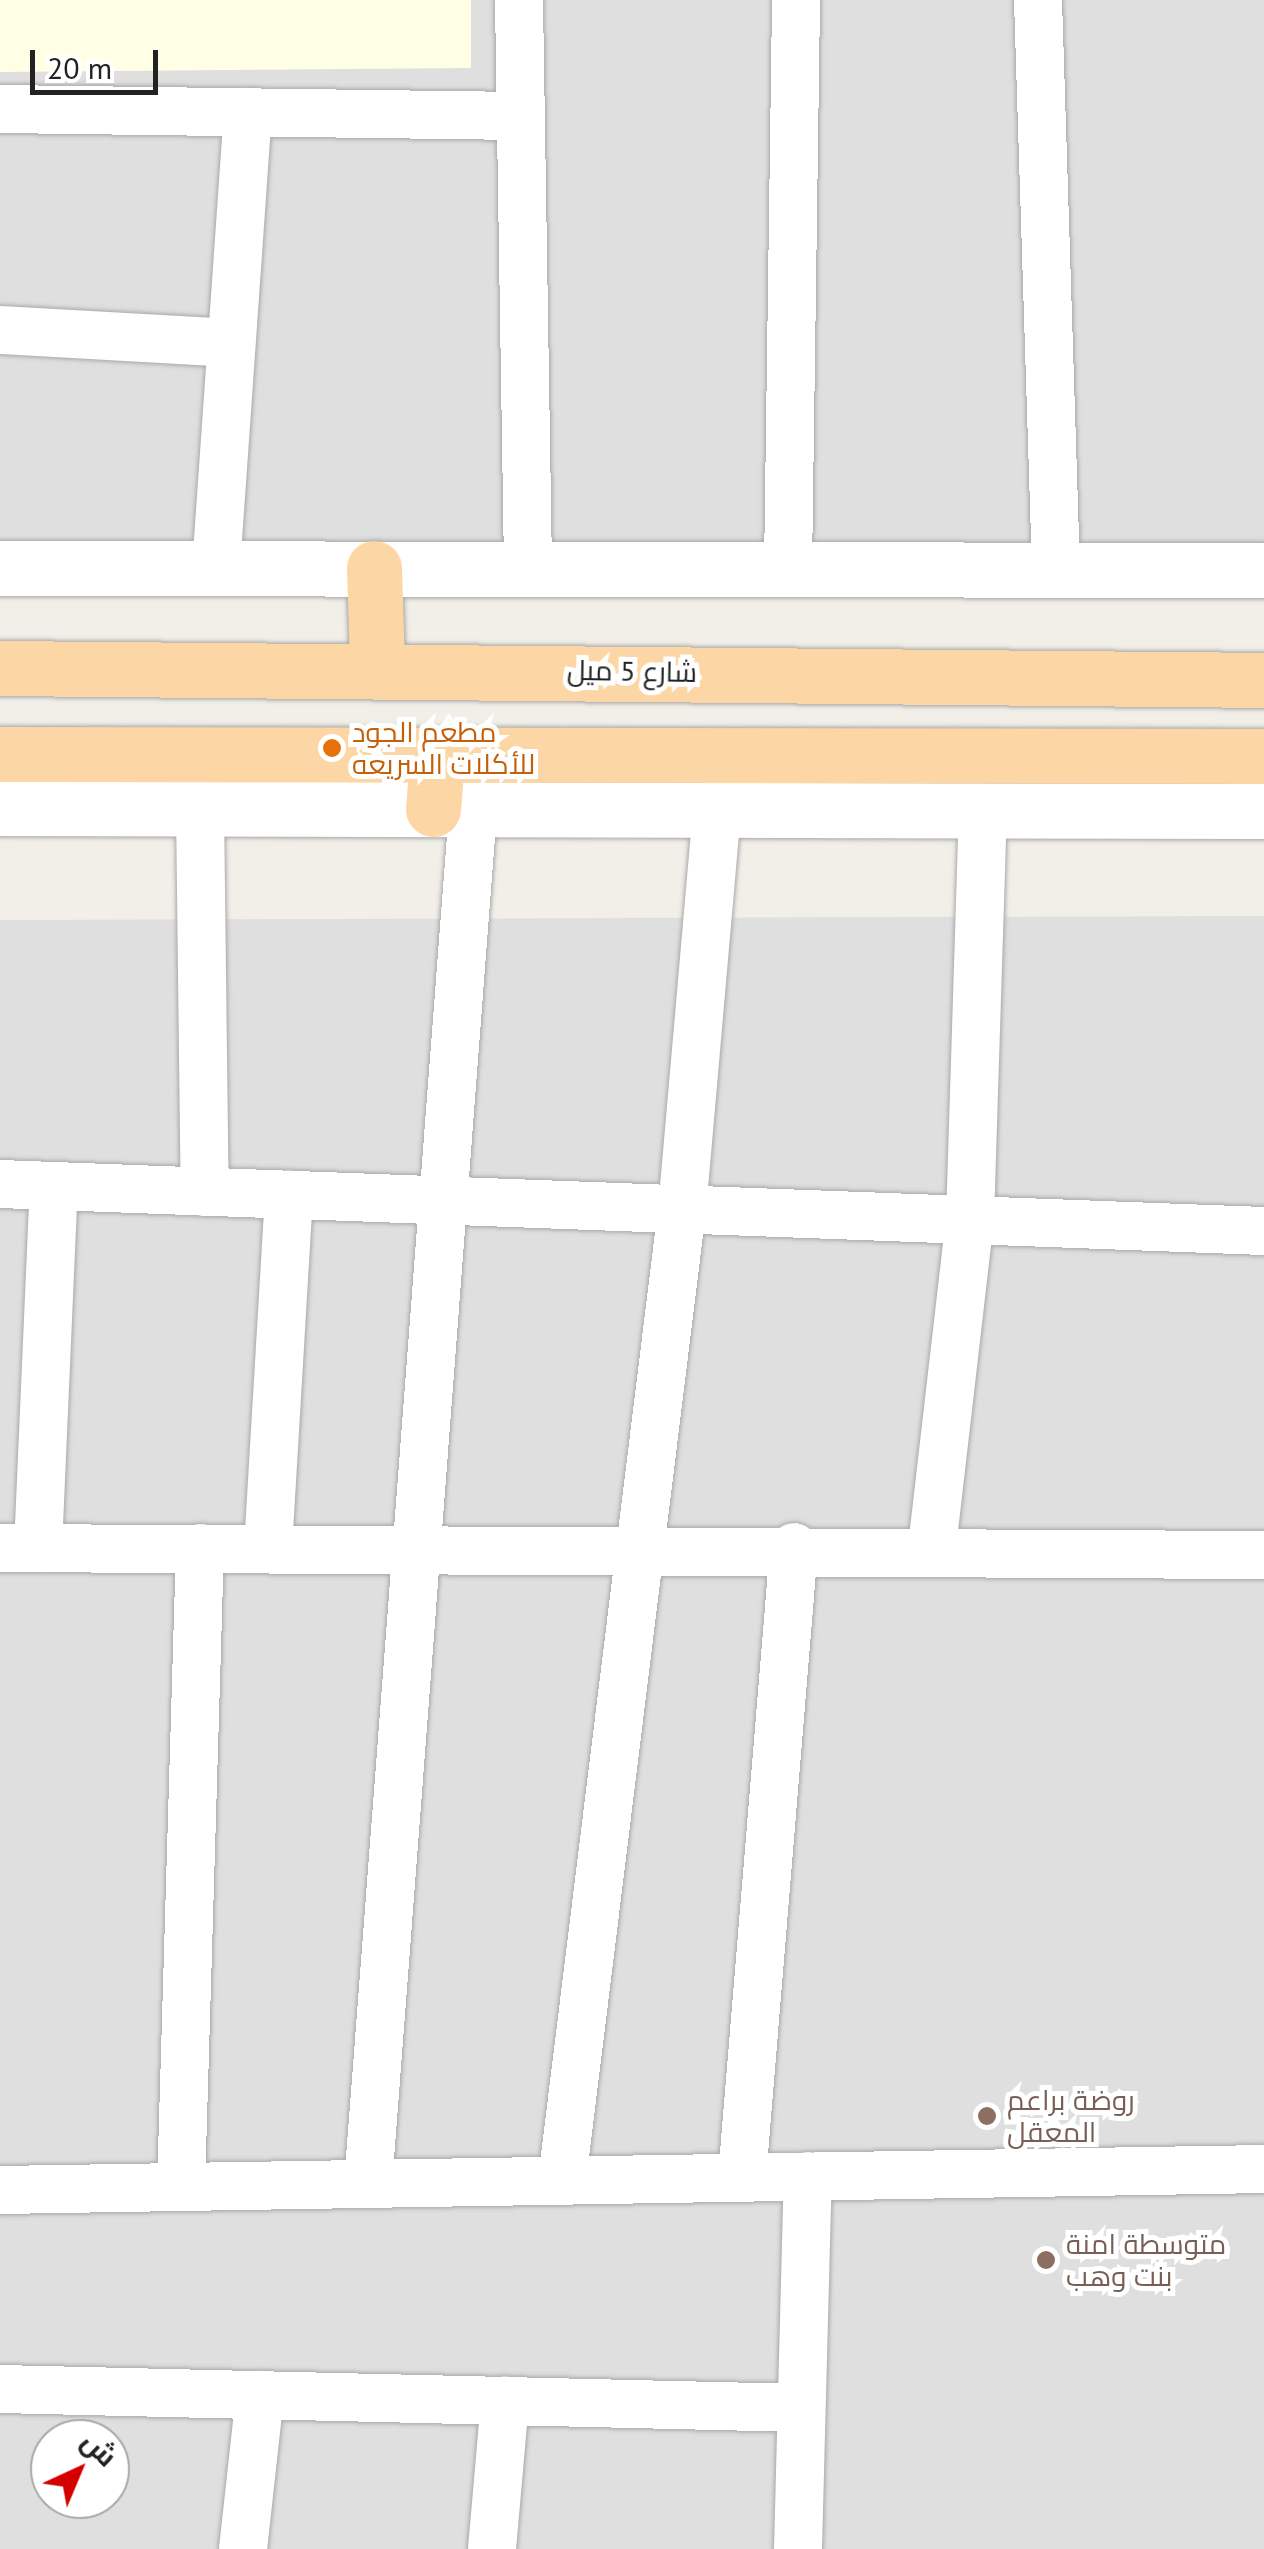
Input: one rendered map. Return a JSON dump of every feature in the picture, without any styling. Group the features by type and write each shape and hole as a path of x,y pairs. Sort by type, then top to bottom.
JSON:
{"main road":[{"path":"374,568 376,666"},
{"name":"شارع 5 ميل","path":"0,668 376,666 1264,680"},
{"path":"1143,760 1148,680"},
{"path":"0,754 448,792 1264,756"}],"street":[{"path":"519,0 528,569"},
{"path":"788,569 796,0"},
{"path":"1038,0 1056,569"},
{"path":"0,109 522,116"},
{"path":"216,568 248,112"},
{"path":"0,330 231,343"},
{"path":"0,568 1264,570"},
{"path":"368,2184 416,1548 449,1201 448,792"},
{"path":"0,808 200,808 448,792 718,810 1264,810"},
{"path":"200,808 205,1192"},
{"path":"562,2180 682,1210 718,810"},
{"path":"932,1548 970,1220 983,810"},
{"path":"0,1184 1264,1232"},
{"path":"54,1186 19,1548 794,1547 1264,1555"},
{"path":"268,1548 289,1195"},
{"path":"742,2177 794,1547"},
{"path":"182,2187 200,1548"},
{"path":"0,2190 1264,2169"},
{"path":"798,2549 808,2176"},
{"path":"0,2389 802,2408"},
{"path":"242,2549 260,2395"},
{"path":"492,2549 505,2401"}],"shaded area":[{"path":"0,0 1264,0 1264,544 0,542"},
{"path":"0,0 471,0 471,68 0,72"},
{"path":"1264,916 1264,2549 0,2549 0,920"}],"place":[{"name":"مطعم الجود للأكلات السريعه","path":"332,748"},
{"name":"روضة براعم المعقل","path":"987,2116"},
{"name":"متوسطة امنة بنت وهب","path":"1046,2260"}]}
